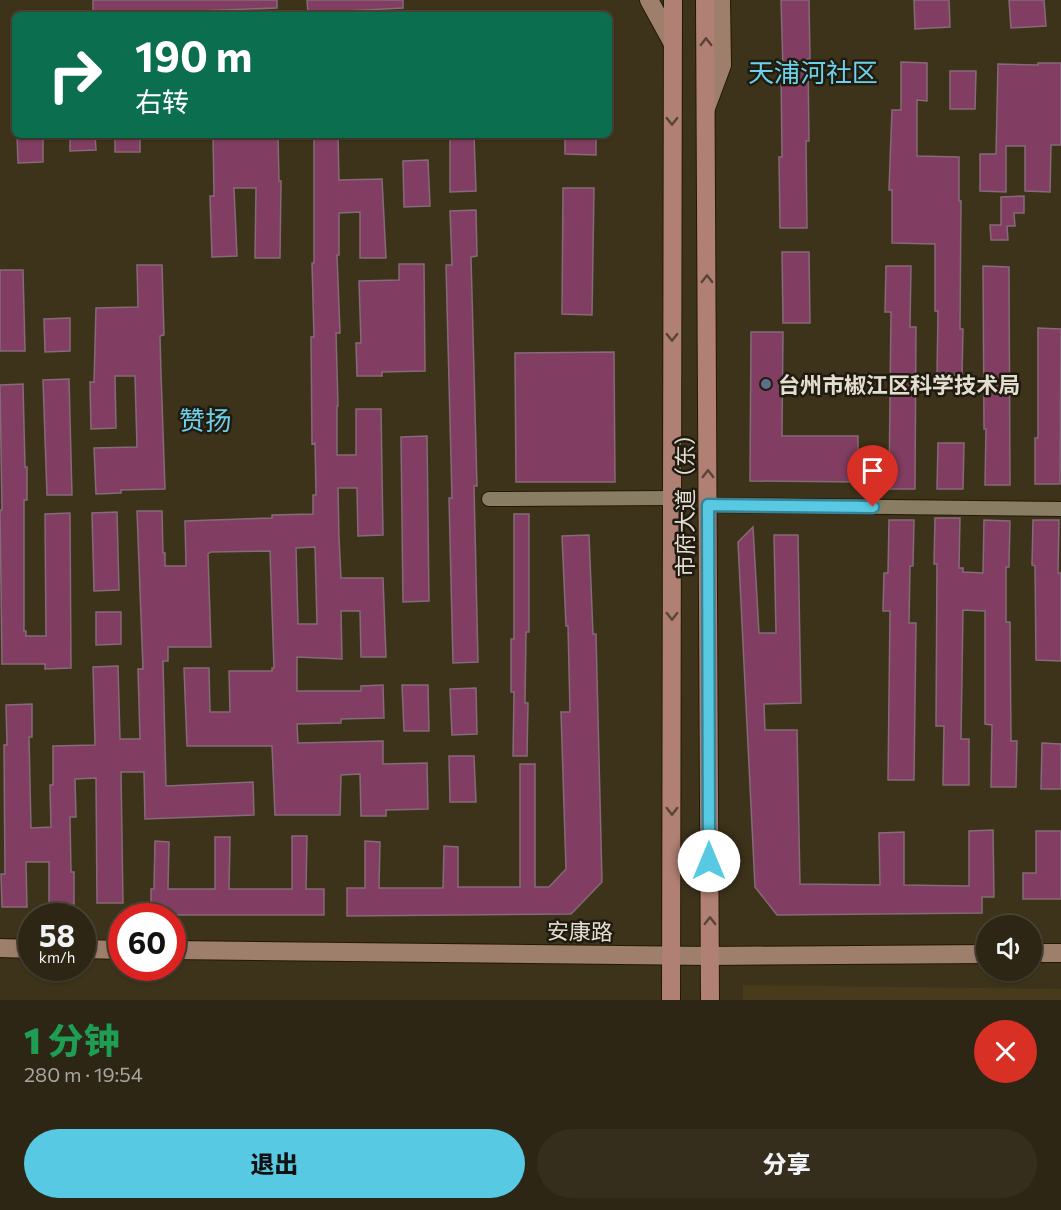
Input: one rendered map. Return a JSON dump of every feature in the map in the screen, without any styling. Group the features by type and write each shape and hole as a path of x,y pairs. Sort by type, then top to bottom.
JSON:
{"main road":[{"name":"市府大道（东）","path":"671,1000 673,0"},
{"name":"市府大道（东）","path":"705,0 710,1000"}],"street":[{"path":"649,0 672,42"},
{"path":"706,109 722,66 721,0"},
{"path":"489,499 672,498"},
{"path":"708,505 1061,508"},
{"path":"0,948 18,949"},
{"name":"安康路","path":"186,950 672,956 976,954"},
{"path":"1042,953 1061,953"}],"shaded area":[{"path":"743,985 1061,989 1061,1000 743,1000"}],"building":[{"path":"93,0 277,0 277,8 93,12"},
{"path":"307,0 403,0 403,8 308,12"},
{"path":"781,0 809,0 807,228 780,228 779,157 782,157 781,70 783,70"},
{"path":"914,0 949,0 950,27 915,29"},
{"path":"1009,0 1044,0 1046,26 1011,28"},
{"path":"901,62 927,63 927,101 917,100 917,156 959,157 962,375 937,375 938,311 935,311 935,244 892,243 892,190 889,190 892,110 901,110"},
{"path":"1038,63 1061,63 1061,145 1051,145 1050,192 1025,191 1025,146 1006,146 1006,192 980,191 980,154 996,154 998,64 1038,65"},
{"path":"950,71 976,71 975,109 950,109"},
{"path":"17,138 43,138 43,162 18,163"},
{"path":"70,138 95,138 96,150 70,151"},
{"path":"115,138 140,138 140,152 115,152"},
{"path":"213,138 278,138 279,181 281,181 280,258 255,258 256,188 234,188 237,256 212,257 210,196 214,196"},
{"path":"314,138 338,138 339,180 382,179 386,258 360,258 360,212 339,213 339,255 337,255 340,333 336,333 337,455 356,455 356,409 381,409 383,535 358,536 357,488 338,488 341,578 383,578 386,657 361,657 360,611 341,611 342,659 297,657 297,691 361,691 361,686 383,685 384,718 341,719 341,723 297,724 298,743 383,741 383,764 427,763 428,809 386,810 386,816 361,816 360,774 341,775 340,815 275,815 272,746 187,746 184,668 209,668 210,712 230,712 229,671 272,671 274,668 270,551 211,552 208,554 211,647 168,647 168,661 163,661 166,786 253,782 254,815 145,819 144,772 121,772 123,903 97,903 96,778 75,779 76,817 70,817 74,903 49,903 49,862 26,862 27,903 18,903 18,907 2,907 1,874 5,874 6,705 32,704 32,737 29,737 31,828 51,827 50,785 53,785 53,746 95,745 93,667 118,666 120,739 140,739 138,669 143,669 137,511 162,511 165,566 186,566 185,521 313,514 313,495 316,495 315,443 312,444 311,337 314,337 312,263 314,263","holes":["315,547 317,624 298,624 296,548"]},
{"path":"450,138 474,138 476,191 450,192"},
{"path":"565,138 596,138 596,155 565,154"},
{"path":"428,160 430,206 404,207 403,161"},
{"path":"563,188 594,188 592,315 562,314"},
{"path":"1024,196 1024,213 1014,213 1015,226 1007,226 1008,240 991,240 990,225 1001,225 1001,197"},
{"path":"476,210 477,256 471,257 477,486 474,486 478,662 453,663 449,498 452,498 446,265 452,265 450,211"},
{"path":"782,252 809,252 810,323 783,323"},
{"path":"399,264 424,264 425,371 382,372 382,376 357,376 356,343 361,343 359,281 399,280"},
{"path":"137,265 162,265 164,335 160,336 165,489 121,490 121,493 96,494 94,448 137,447 135,376 115,376 116,428 91,429 90,382 94,382 96,308 138,307"},
{"path":"886,266 911,266 910,327 916,327 915,489 889,489 891,312 885,312"},
{"path":"983,266 1009,267 1010,485 985,485"},
{"path":"0,270 23,270 25,351 0,351"},
{"path":"70,318 70,351 45,352 44,319"},
{"path":"1038,328 1061,329 1060,484 1035,484 1035,438 1038,438"},
{"name":"台州市椒江区科学技术局","path":"751,332 783,332 782,436 858,436 858,482 750,481"},
{"path":"614,352 615,482 516,482 515,353"},
{"path":"69,379 72,495 47,495 43,380"},
{"path":"23,384 25,467 27,467 27,500 24,500 24,631 26,631 26,636 46,636 45,514 70,513 71,668 45,669 45,664 2,664 0,385"},
{"path":"427,436 429,601 403,602 401,437"},
{"path":"938,443 964,443 963,489 937,489"},
{"path":"117,512 119,590 94,591 92,513"},
{"path":"514,514 529,514 529,632 526,632 525,703 528,703 527,756 513,756 514,692 511,692 511,639 514,639"},
{"path":"935,518 960,518 959,568 963,568 963,572 983,573 984,520 1010,521 1009,567 1006,567 1006,622 1010,622 1011,741 1017,741 1016,787 991,787 992,725 985,724 985,611 963,610 961,739 969,739 969,785 943,785 944,726 936,726"},
{"path":"889,520 914,520 909,623 916,623 914,780 888,780 890,611 883,611 884,573 888,573"},
{"path":"1033,520 1059,520 1061,661 1036,660 1035,566 1032,565"},
{"path":"753,527 759,633 776,633 774,535 798,535 801,703 764,704 765,730 797,730 800,884 880,885 879,833 904,832 904,885 969,886 969,831 993,830 994,897 982,897 982,913 777,915 755,887 738,542"},
{"path":"589,535 593,634 596,634 602,882 571,914 347,916 347,888 365,888 365,841 380,842 379,888 443,888 444,846 458,847 458,887 520,887 520,764 535,764 535,887 549,887 566,869 561,712 570,712 568,626 566,626 562,536"},
{"path":"96,612 121,612 121,644 96,645"},
{"path":"402,685 428,685 429,731 404,731"},
{"path":"476,688 477,734 452,735 450,689"},
{"path":"1042,743 1061,744 1061,789 1041,789"},
{"path":"449,756 474,756 476,802 450,802"},
{"path":"1036,831 1061,831 1061,899 1023,899 1023,873 1036,873"},
{"path":"292,836 307,836 306,889 324,889 324,915 186,915 186,903 151,903 151,889 154,889 155,841 169,842 168,889 215,889 215,837 230,837 229,889 292,889"}],"place":[{"name":"台州市椒江区科学技术局","path":"766,384"}],"district":[{"name":"天浦河社区","path":"813,71"},
{"name":"赞扬","path":"205,419"}],"route":[{"path":"709,861 708,505 873,507"}]}
